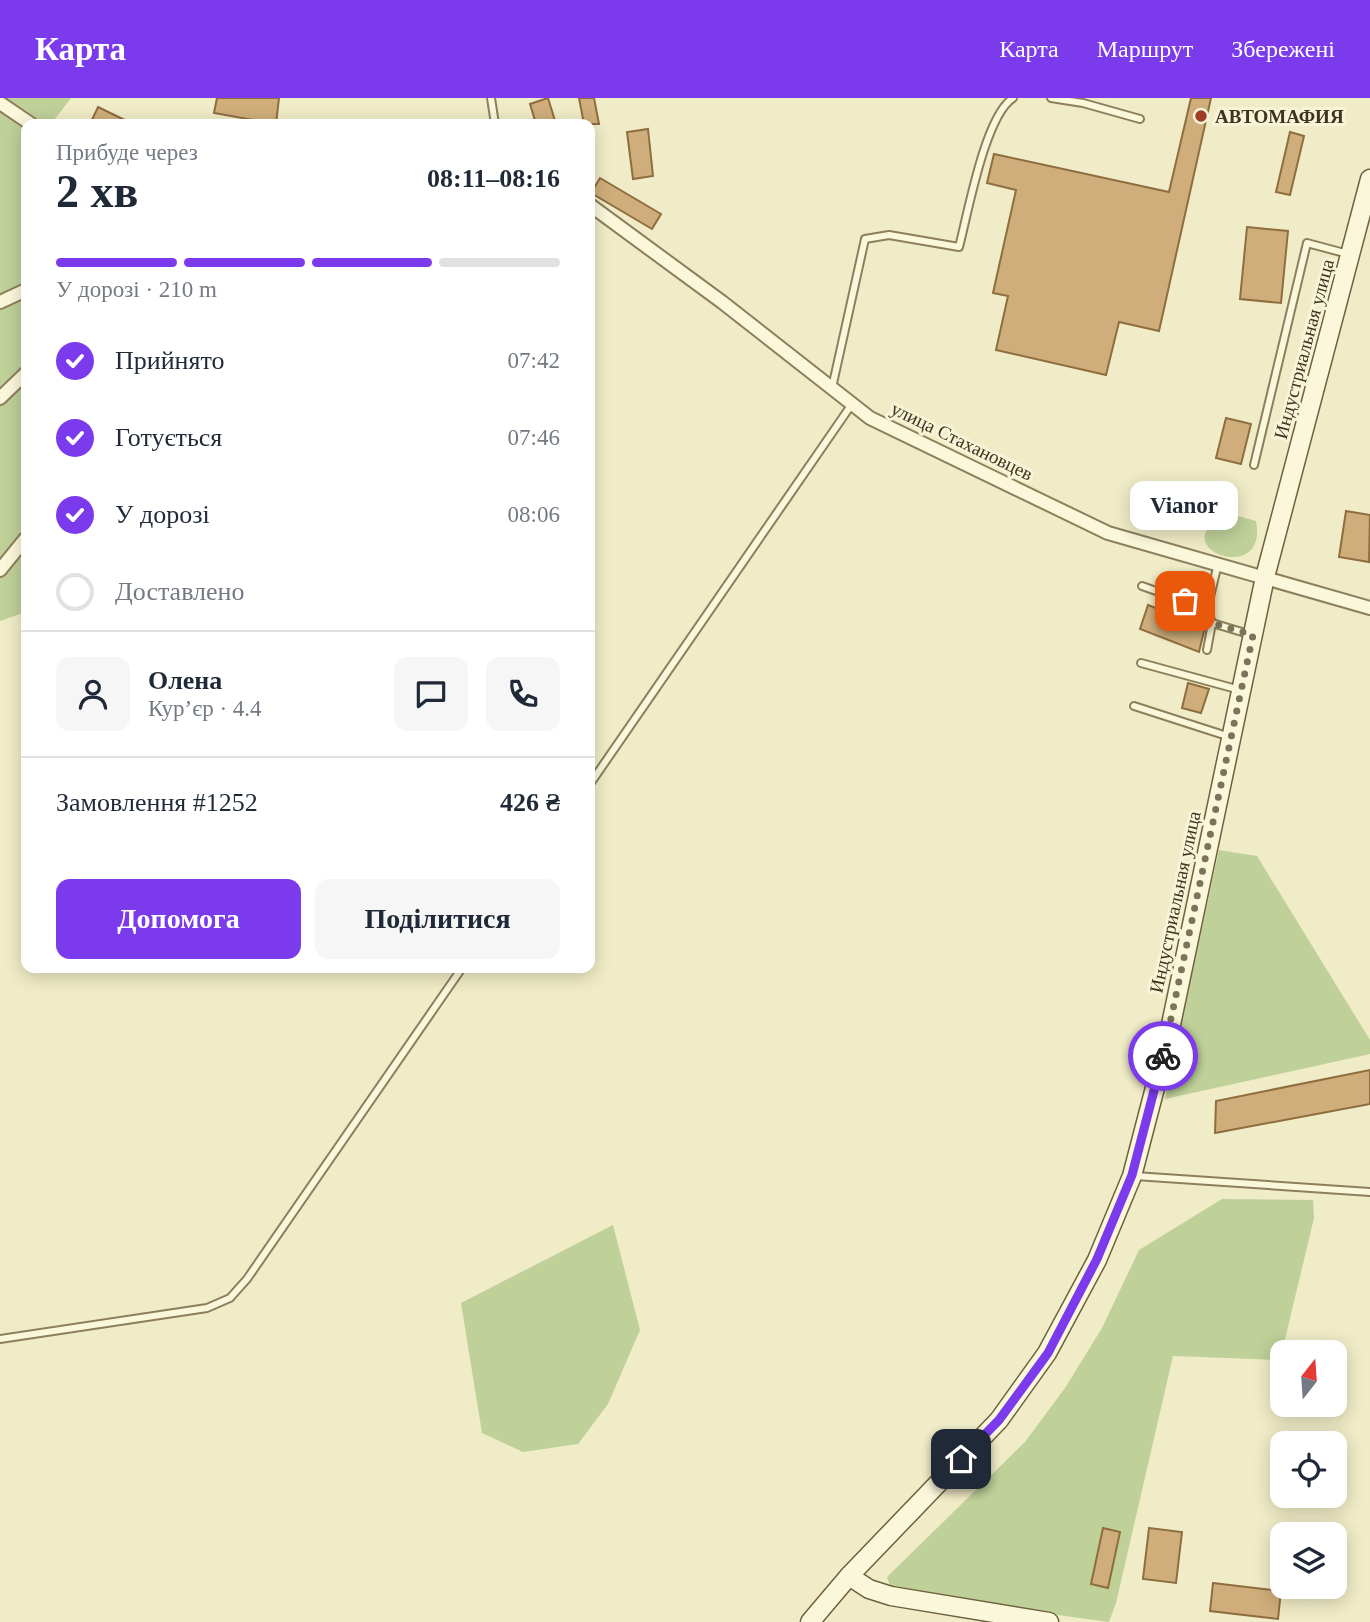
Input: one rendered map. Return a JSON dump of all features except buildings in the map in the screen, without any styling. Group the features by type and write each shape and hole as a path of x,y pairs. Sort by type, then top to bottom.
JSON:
{"main road":[{"name":"Индустриальная улица","path":"810,1622 849,1576 999,1420 1048,1353 1097,1259 1132,1175 1169,1034 1265,578 1370,179"},
{"path":"849,1576 869,1589 964,1616 1049,1622"}],"street":[{"path":"0,103 24,119"},
{"name":"улица Стахановцев","path":"595,209 722,302 870,418 1108,533 1370,608"},
{"path":"0,302 21,292"},
{"path":"0,398 21,378"},
{"path":"0,570 21,544"}],"lane":[{"path":"491,98 494,119"},
{"path":"832,388 865,239 889,235 959,247 987,138 1005,103 1013,98"},
{"path":"1051,98 1083,103 1140,118"},
{"path":"1254,465 1307,243 1350,254"},
{"path":"595,777 852,404"},
{"path":"1207,650 1212,623 1207,609 1218,564"},
{"path":"1142,586 1207,609"},
{"path":"1212,623 1253,635"},
{"path":"1142,663 1241,691"},
{"path":"1134,706 1231,737"},
{"path":"0,1339 207,1308 230,1298 247,1279 459,973"},
{"path":"1132,1175 1370,1192"}],"green space":[{"path":"0,98 71,98 55,119 21,119 21,614 0,621"},
{"path":"1225,516 1256,521 1256,541 1248,553 1235,557 1221,555 1210,549 1205,539 1208,528"},
{"path":"1219,850 1257,856 1370,1040 1370,1054 1165,1099"},
{"path":"1222,1199 1313,1200 1314,1218 1285,1340 1270,1340 1270,1360 1173,1356 1116,1603 1109,1622 892,1592 887,1577 1025,1442 1065,1388 1102,1328 1139,1250"},
{"path":"613,1225 640,1330 608,1404 578,1444 523,1452 482,1433 461,1303"}],"way so far":[{"path":"1163,1056 1253,635 1212,623 1207,609 1185,601"}],"place":[{"name":"АВТОМАФИЯ","path":"1201,116"},
{"name":"Vianor","path":"1185,601"}],"route":[{"path":"961,1459 999,1420 1048,1353 1097,1259 1132,1175 1163,1056"}]}
